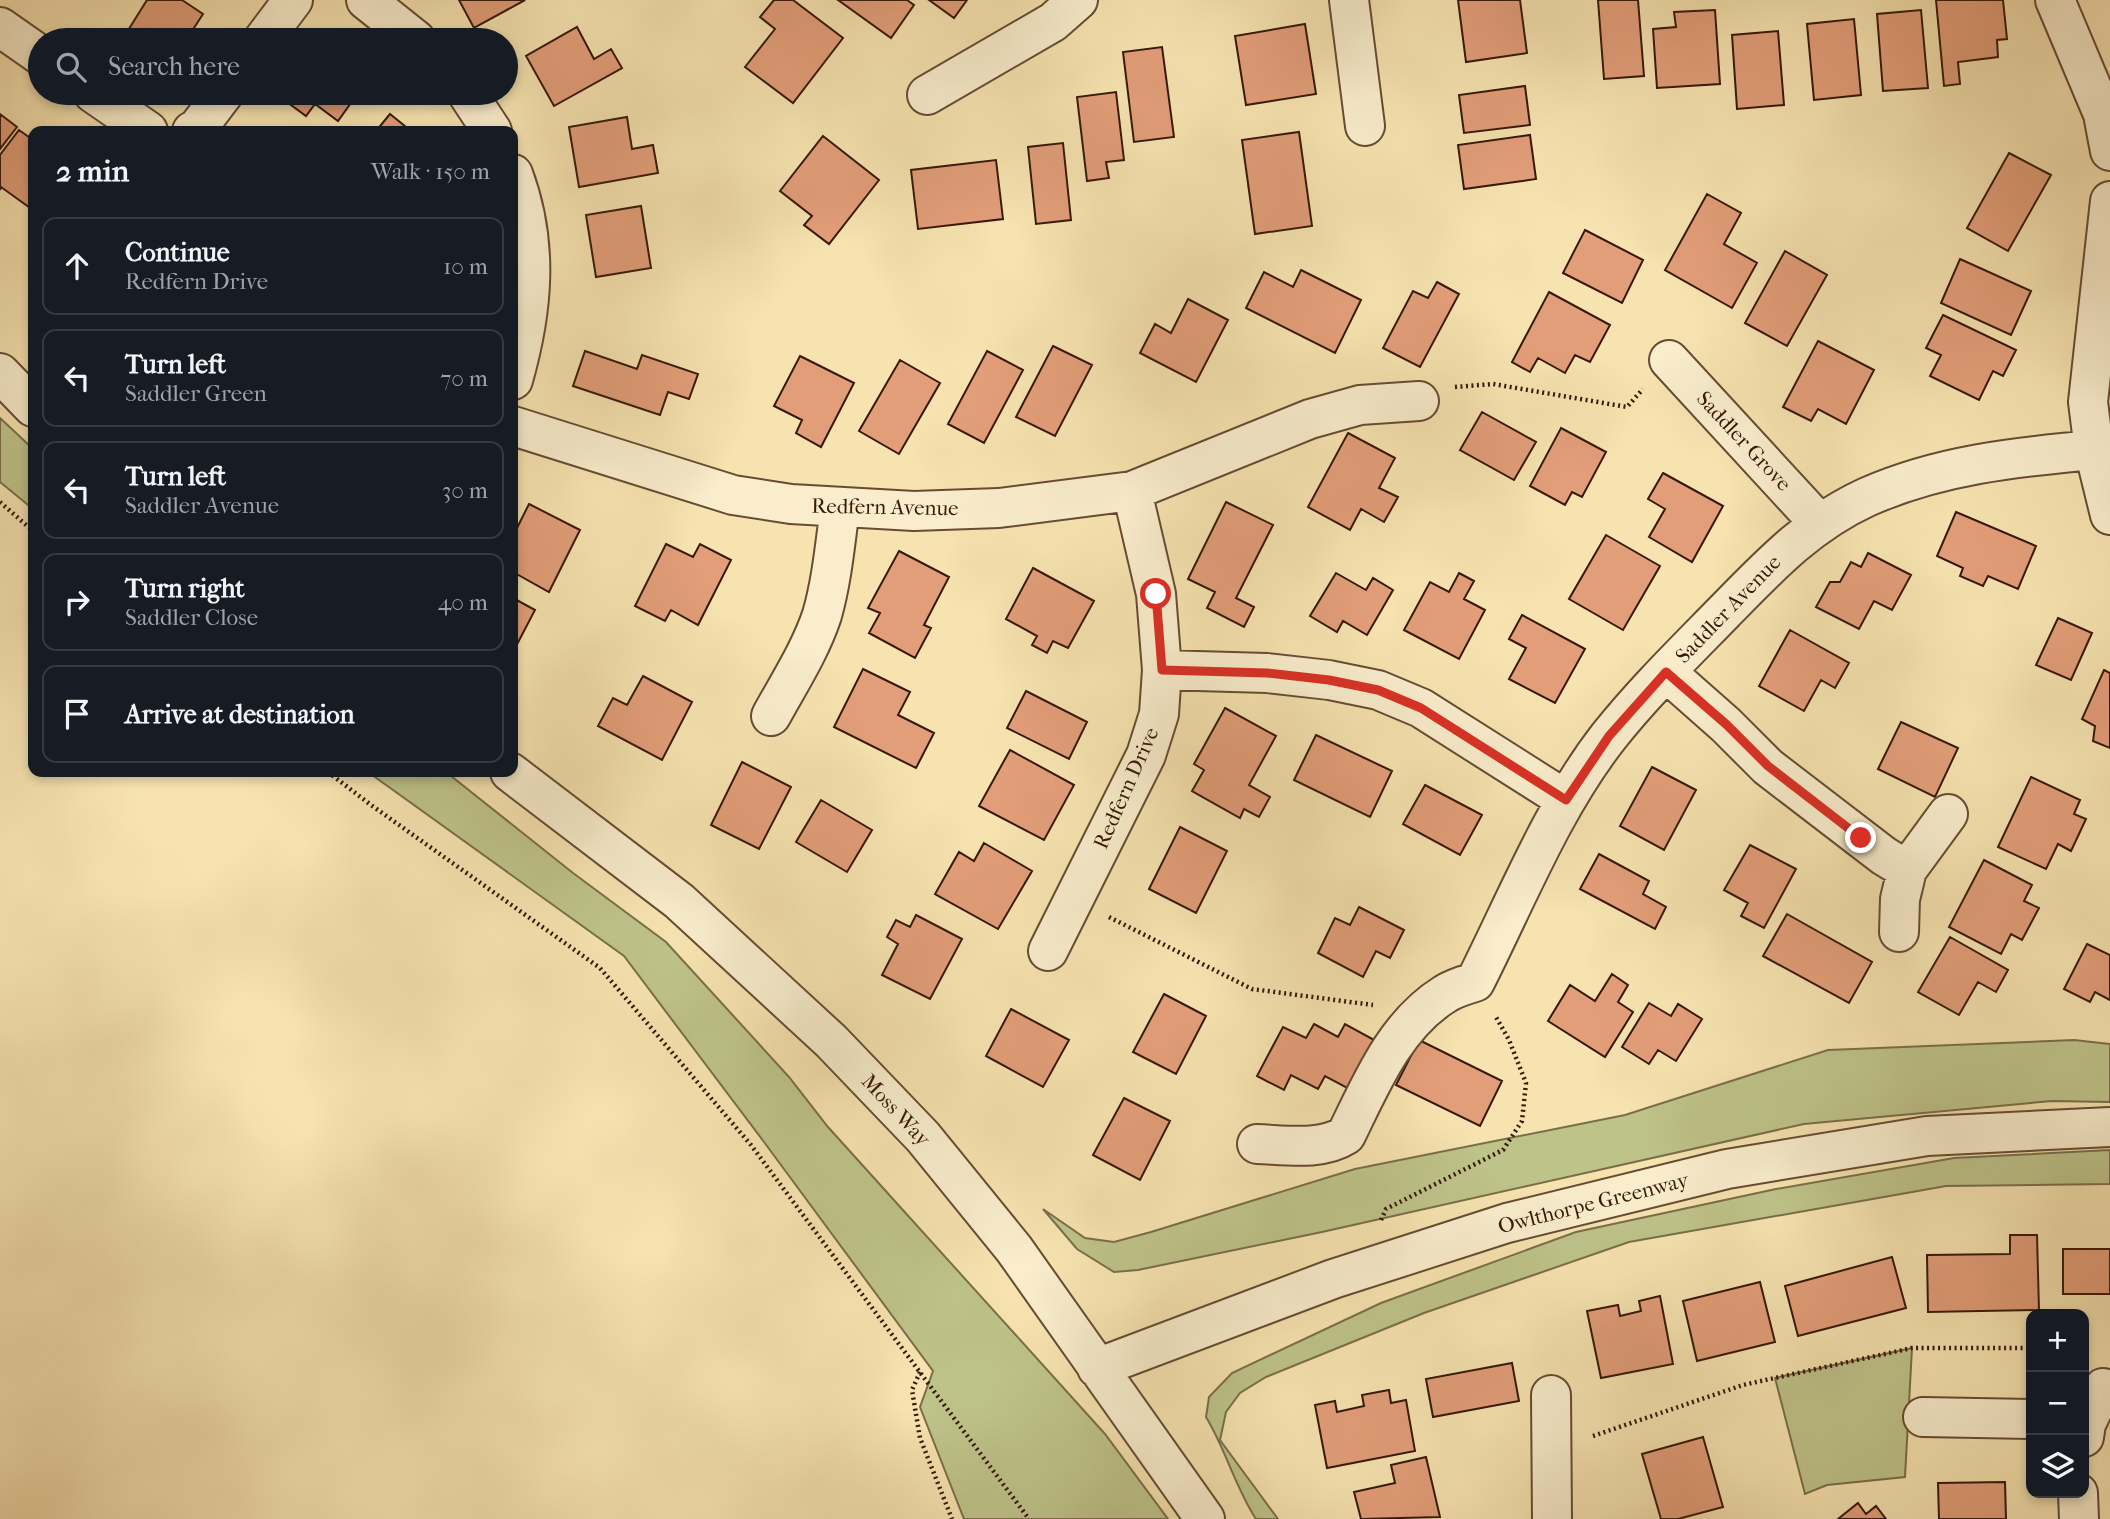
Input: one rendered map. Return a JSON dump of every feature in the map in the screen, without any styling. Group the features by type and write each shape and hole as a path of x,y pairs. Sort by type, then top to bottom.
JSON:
{"street":[{"path":"272,28 293,0"},
{"path":"366,0 401,28"},
{"path":"927,95 1053,22 1078,0"},
{"path":"1349,0 1365,126"},
{"path":"2055,0 2103,114 2110,151"},
{"path":"0,27 28,47"},
{"path":"110,105 141,126"},
{"path":"199,126 214,105"},
{"path":"475,105 489,126"},
{"path":"518,187 522,197 530,260 530,306 518,358"},
{"path":"2110,201 2088,402 2094,450 2110,515"},
{"name":"Saddler Grove","path":"1669,360 1819,523"},
{"path":"0,373 28,402"},
{"name":"Redfern Avenue","path":"518,428 733,495 791,504 914,511 999,508 1132,491 1310,419 1360,405 1419,401"},
{"name":"Saddler Avenue","path":"1475,982 1566,800 1609,736 1666,672 1776,558 1819,523 1867,497 1930,474 2008,458 2094,450"},
{"name":"Redfern Drive","path":"1048,951 1146,755 1159,714 1162,670 1156,594 1132,491"},
{"path":"771,716 807,652 822,615 840,508"},
{"path":"1162,670 1267,673 1329,680 1378,690 1421,708 1566,800"},
{"path":"1666,672 1727,725 1768,766 1884,856 1907,870"},
{"name":"Moss Way","path":"517,777 679,901 831,1041 923,1137 1014,1249 1205,1519"},
{"path":"1899,932 1900,899 1907,870 1948,814"},
{"path":"1257,1144 1334,1143 1346,1135 1388,1052 1421,1012 1447,993 1475,982"},
{"name":"Owlthorpe Greenway","path":"1097,1368 1356,1271 1507,1223 1727,1169 1927,1136 2110,1127"},
{"path":"2089,1419 2103,1388"},
{"path":"1551,1395 1552,1516"},
{"path":"1923,1417 2026,1419"},
{"path":"2078,1498 2079,1519"}],"path":[{"path":"1419,401 1449,388 1493,384 1627,407 1669,360"},
{"path":"0,502 28,527"},
{"path":"335,777 600,968 751,1145 1029,1519"},
{"path":"1074,899 1252,989 1421,1012"},
{"path":"1356,1271 1386,1209 1503,1150 1522,1121 1526,1083 1509,1040 1475,982"},
{"path":"1552,1450 1743,1385 1912,1348 2026,1348"},
{"path":"920,1372 912,1390 920,1438 952,1519"}],"green space":[{"path":"0,418 28,444 28,505 0,482"},
{"path":"375,777 452,777 573,873 666,942 789,1077 828,1127 1105,1434 1168,1519 964,1519 920,1407 933,1371 624,956"},
{"path":"2074,1040 2110,1044 2110,1102 2052,1101 1804,1124 1322,1232 1138,1270 1114,1272 1077,1249 1043,1209 1085,1238 1114,1242 1355,1169 1625,1115 1828,1050"},
{"path":"2110,1150 2110,1184 1946,1186 1629,1242 1424,1313 1266,1377 1240,1393 1226,1412 1220,1440 1278,1519 1256,1519 1206,1417 1209,1397 1232,1373 1381,1303 1576,1232 1776,1189 1954,1158"},
{"path":"1912,1348 1905,1477 1827,1485 1805,1494 1775,1378"}],"building":[{"path":"147,0 182,0 203,14 194,28 130,28"},
{"path":"459,0 525,0 474,28"},
{"path":"774,0 793,0 843,38 793,103 745,67 775,29 760,17"},
{"path":"838,0 907,0 914,5 891,38"},
{"path":"929,0 967,0 954,18"},
{"path":"1458,0 1520,0 1527,53 1466,62"},
{"path":"1598,0 1638,0 1644,76 1604,79"},
{"path":"1936,0 2003,0 2007,39 1997,40 1998,57 1958,62 1960,84 1944,86"},
{"path":"1715,10 1720,84 1657,88 1653,29 1676,27 1674,12"},
{"path":"1921,10 1928,88 1883,91 1877,14"},
{"path":"1854,19 1861,95 1814,100 1807,24"},
{"path":"1305,24 1316,94 1246,105 1235,36"},
{"path":"577,27 594,59 611,49 622,68 554,106 526,56"},
{"path":"1778,31 1784,105 1737,109 1732,35"},
{"path":"1162,47 1174,137 1134,142 1123,52"},
{"path":"1525,86 1530,125 1464,133 1459,95"},
{"path":"1116,92 1124,160 1106,162 1109,178 1087,181 1077,97"},
{"path":"291,105 314,105 306,116"},
{"path":"316,105 349,105 338,121"},
{"path":"0,114 17,127 0,149"},
{"path":"390,114 405,126 380,126"},
{"path":"627,117 632,149 653,145 658,173 579,187 569,127"},
{"path":"19,130 28,136 28,206 1,187 0,190 0,155"},
{"path":"1299,132 1312,226 1255,234 1242,140"},
{"path":"1530,135 1536,179 1464,189 1458,145"},
{"path":"823,136 879,180 829,244 804,225 812,216 780,191"},
{"path":"1063,143 1071,220 1036,224 1028,147"},
{"path":"2009,153 2051,175 2008,251 1967,228"},
{"path":"996,160 1003,219 918,229 911,170"},
{"path":"1707,194 1741,213 1724,244 1757,263 1732,308 1665,270"},
{"path":"641,206 651,268 596,277 586,215"},
{"path":"1585,230 1643,260 1622,303 1563,273"},
{"path":"1785,251 1827,275 1787,346 1745,323"},
{"path":"1960,259 2031,291 2011,335 1941,303"},
{"path":"1301,270 1361,300 1335,353 1246,308 1264,272 1293,287"},
{"path":"1437,282 1459,294 1420,367 1383,348 1413,291 1428,298"},
{"path":"1549,292 1610,325 1590,362 1575,355 1565,373 1538,358 1530,372 1512,362"},
{"path":"1188,299 1228,320 1196,382 1140,353 1155,324 1171,333"},
{"path":"1943,315 2016,350 2003,376 1993,371 1979,400 1930,376 1941,355 1926,348"},
{"path":"1818,341 1874,370 1846,424 1818,409 1811,421 1783,407"},
{"path":"1053,346 1092,365 1055,436 1016,417"},
{"path":"585,351 637,369 642,355 698,374 689,399 668,392 660,415 573,386"},
{"path":"987,351 1023,370 984,443 948,424"},
{"path":"800,356 854,383 821,447 796,433 802,420 774,406"},
{"path":"900,360 940,383 899,454 859,431"},
{"path":"1482,412 1536,442 1514,480 1460,450"},
{"path":"1561,428 1606,452 1582,497 1572,492 1565,505 1530,486"},
{"path":"1348,433 1395,458 1379,488 1398,497 1384,522 1361,509 1350,530 1308,507"},
{"path":"1663,473 1723,506 1692,562 1649,537 1665,509 1648,499"},
{"path":"1226,502 1273,525 1236,598 1254,607 1244,627 1207,608 1215,592 1188,579"},
{"path":"529,504 580,530 549,592 518,575 518,526"},
{"path":"1956,512 2036,546 2018,589 1988,576 1983,586 1960,576 1963,568 1937,556"},
{"path":"1606,535 1660,566 1623,630 1569,599"},
{"path":"666,544 693,557 700,544 731,560 698,625 671,610 665,621 635,606"},
{"path":"899,551 949,577 924,625 931,628 915,658 869,633 880,613 868,608"},
{"path":"1868,553 1911,575 1892,610 1874,601 1859,629 1816,607 1830,582 1840,582 1851,562 1861,567"},
{"path":"1033,568 1094,601 1068,648 1053,641 1047,653 1032,645 1037,636 1006,619"},
{"path":"1336,573 1366,590 1373,578 1393,590 1367,635 1343,621 1337,632 1310,616"},
{"path":"1459,573 1474,581 1464,599 1485,610 1459,659 1404,630 1430,582 1449,592"},
{"path":"518,601 535,610 518,642"},
{"path":"1522,615 1585,649 1555,703 1509,679 1526,648 1509,639"},
{"path":"2058,618 2092,633 2071,680 2036,665"},
{"path":"1790,630 1849,663 1835,688 1821,680 1804,711 1759,686"},
{"path":"863,669 910,692 898,715 934,733 916,768 834,727"},
{"path":"2104,670 2110,673 2110,748 2093,741 2095,726 2082,719"},
{"path":"643,676 692,702 662,760 598,726 613,698 627,705"},
{"path":"1026,691 1087,722 1069,759 1007,728"},
{"path":"1225,708 1276,736 1249,785 1270,797 1259,817 1244,809 1240,818 1192,791 1204,770 1194,764"},
{"path":"1901,722 1958,748 1935,797 1878,769"},
{"path":"1316,735 1392,771 1370,817 1294,780"},
{"path":"1010,750 1074,785 1044,840 979,806"},
{"path":"742,762 791,787 759,849 711,825"},
{"path":"1652,767 1696,790 1664,850 1620,826"},
{"path":"2031,777 2080,800 2074,814 2086,819 2071,851 2058,844 2046,869 1998,847"},
{"path":"1425,785 1482,815 1460,855 1403,824"},
{"path":"821,800 872,830 847,872 796,842"},
{"path":"1180,827 1227,851 1196,913 1149,889"},
{"path":"984,843 1032,871 998,929 935,894 959,852 974,861"},
{"path":"1750,845 1796,869 1764,928 1741,916 1748,903 1724,890"},
{"path":"1599,854 1649,881 1643,894 1666,907 1655,929 1580,889"},
{"path":"1984,860 2032,885 2024,901 2039,908 2022,940 2011,934 2001,954 1949,927"},
{"path":"1359,907 1404,930 1390,958 1376,951 1363,977 1318,953 1335,918 1350,925"},
{"path":"1787,914 1872,962 1849,1003 1763,956"},
{"path":"916,915 962,939 930,999 882,975 898,944 887,937 896,920 910,927"},
{"path":"1950,937 2008,970 1996,992 1978,982 1959,1015 1918,992"},
{"path":"2087,944 2110,955 2110,1000 2095,992 2090,1002 2064,989"},
{"path":"1612,974 1628,985 1618,1002 1633,1012 1605,1057 1548,1021 1570,985 1595,1001"},
{"path":"1164,994 1206,1016 1176,1074 1133,1052"},
{"path":"1649,1003 1671,1016 1678,1004 1702,1019 1676,1061 1658,1050 1649,1064 1622,1047"},
{"path":"1011,1009 1069,1040 1043,1087 986,1056"},
{"path":"1314,1024 1338,1037 1345,1024 1376,1041 1351,1090 1325,1076 1318,1089 1291,1075 1284,1090 1257,1076 1283,1027 1306,1038"},
{"path":"1419,1040 1502,1081 1480,1126 1396,1085"},
{"path":"1124,1098 1170,1121 1140,1180 1093,1155"},
{"path":"2010,1235 2037,1235 2039,1309 1928,1312 1927,1255 2010,1254"},
{"path":"2063,1249 2110,1249 2110,1294 2063,1294"},
{"path":"1892,1257 1906,1308 1798,1336 1785,1286"},
{"path":"1760,1282 1775,1342 1697,1361 1683,1301"},
{"path":"1660,1296 1673,1364 1601,1378 1587,1311 1618,1305 1620,1316 1641,1311 1639,1301"},
{"path":"1512,1363 1519,1401 1433,1417 1426,1379"},
{"path":"1389,1390 1391,1403 1406,1400 1415,1451 1327,1468 1315,1405 1335,1401 1337,1412 1364,1406 1362,1395"},
{"path":"1703,1437 1723,1507 1678,1519 1661,1519 1642,1454"},
{"path":"1426,1457 1440,1517 1361,1519 1354,1492 1395,1483 1391,1465"},
{"path":"2005,1482 2006,1519 1939,1519 1938,1483"},
{"path":"1858,1503 1866,1514 1876,1506 1886,1519 1838,1519"}],"route":[{"path":"1156,594 1162,670 1267,673 1329,680 1378,690 1421,708 1566,800 1609,736 1666,672 1727,725 1768,766 1861,838"}]}
